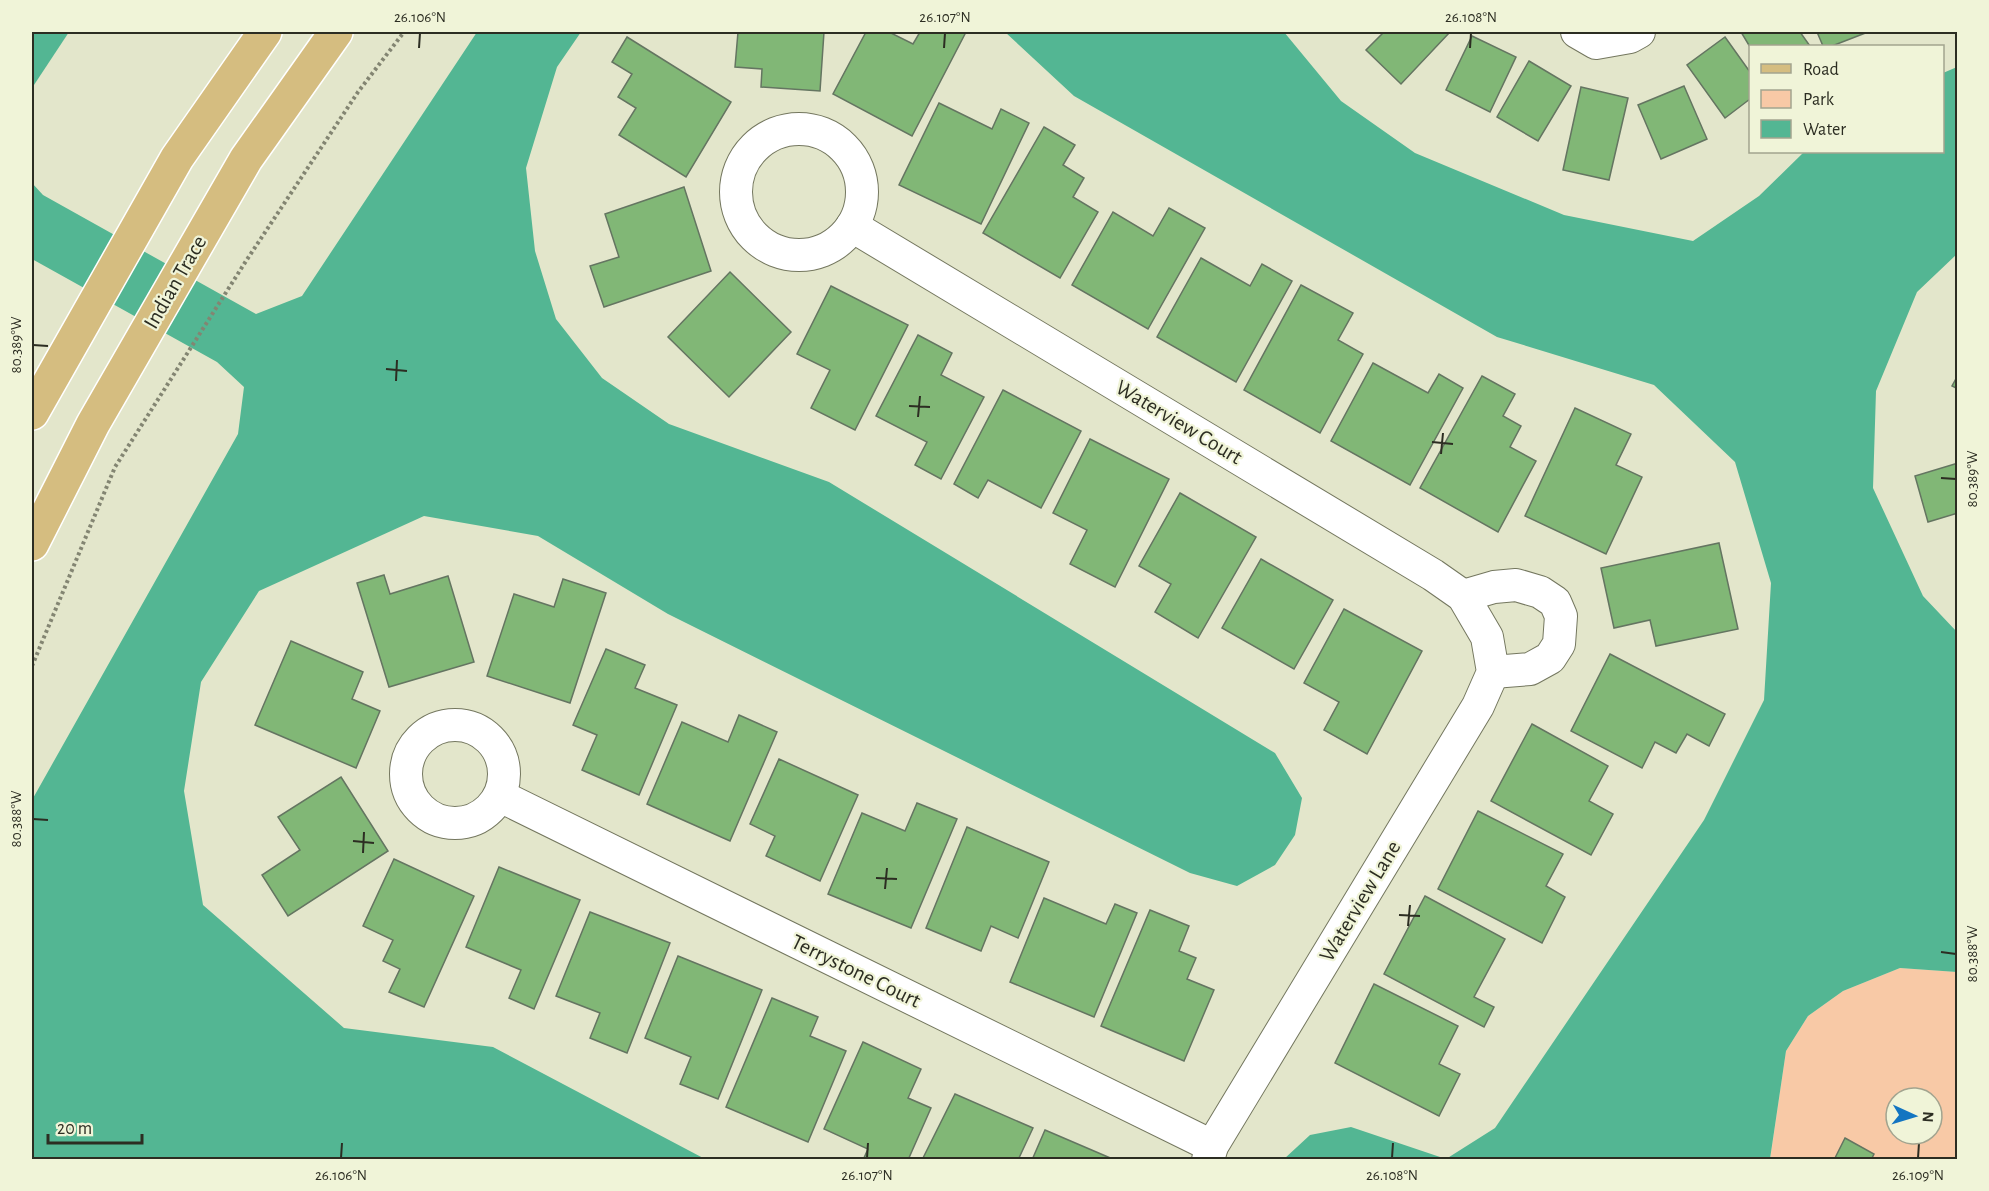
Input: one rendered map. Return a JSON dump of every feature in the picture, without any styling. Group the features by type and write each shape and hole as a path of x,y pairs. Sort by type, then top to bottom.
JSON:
{"main road":[{"path":"32,413 177,158 265,32"},
{"name":"Indian Trace","path":"32,544 93,424 246,159 336,32"}],"street":[{"path":"1577,32 1596,43 1630,38 1639,32"},
{"name":"Waterview Court","path":"852,226 1433,575 1463,596 1487,637 1493,672"},
{"path":"1463,596 1494,587 1516,585 1540,592 1555,602 1561,616 1559,644 1550,658 1530,669 1493,672"},
{"name":"Waterview Lane","path":"1210,1153 1478,706 1493,672"},
{"name":"Terrystone Court","path":"500,796 1210,1153"}],"path":[{"path":"32,666 115,467 358,92 404,32"}],"green space":[{"path":"1900,968 1957,972 1957,1159 1770,1160 1786,1051 1808,1016 1843,991"}],"water":[{"path":"32,32 69,32 32,88"},
{"path":"477,32 581,32 557,67 526,168 535,251 556,319 602,378 669,424 829,482 1275,753 1302,798 1295,835 1275,865 1237,886 1190,873 668,614 538,536 424,516 259,591 201,682 184,791 203,905 344,1028 493,1047 705,1159 32,1159 32,800 238,434 244,387 217,362 32,259 32,183 43,195 256,314 302,296"},
{"path":"1005,32 1284,32 1341,101 1415,153 1564,215 1693,241 1759,196 1803,153 1944,153 1944,73 1957,67 1957,254 1917,292 1876,391 1873,488 1923,596 1957,632 1957,972 1900,968 1843,991 1808,1016 1786,1051 1770,1159 1446,1159 1495,1128 1704,820 1764,700 1771,583 1735,462 1654,385 1497,337 1074,96"},
{"path":"1351,1127 1446,1159 1284,1159 1310,1135"}],"building":[{"path":"738,32 824,32 820,91 761,87 762,69 735,67"},
{"path":"866,32 889,32 913,44 920,32 966,32 912,136 833,94"},
{"path":"1384,32 1450,32 1401,84 1366,50"},
{"path":"1741,32 1800,32 1809,45 1749,45"},
{"path":"1817,32 1868,32 1835,45 1823,45"},
{"path":"1472,36 1516,57 1490,112 1446,90"},
{"path":"627,37 731,102 686,177 619,135 636,108 618,97 632,74 612,62"},
{"path":"1725,37 1749,71 1749,100 1725,118 1687,65"},
{"path":"1529,61 1571,86 1538,141 1497,117"},
{"path":"1684,86 1707,139 1661,159 1638,105"},
{"path":"1581,87 1628,98 1609,180 1563,170"},
{"path":"939,103 992,129 1001,109 1029,123 981,224 899,185"},
{"path":"1044,127 1075,145 1063,165 1084,178 1073,197 1098,212 1060,278 983,233"},
{"path":"684,187 711,271 604,307 590,266 619,257 605,214"},
{"path":"1169,208 1205,228 1148,329 1072,285 1113,212 1153,236"},
{"path":"1201,258 1250,286 1262,264 1292,281 1236,382 1157,337"},
{"path":"730,272 791,332 729,397 668,337"},
{"path":"1301,285 1353,313 1338,340 1363,354 1320,433 1244,390"},
{"path":"831,286 908,325 855,430 811,408 830,370 797,354"},
{"path":"918,335 952,353 941,375 984,397 941,479 915,465 927,442 876,416"},
{"path":"1373,363 1428,393 1439,374 1463,388 1410,485 1331,441"},
{"path":"1958,375 1958,389 1952,386"},
{"path":"1482,376 1515,394 1503,416 1521,426 1510,447 1536,461 1498,532 1420,488"},
{"path":"1003,390 1081,431 1041,508 988,480 978,498 954,484"},
{"path":"1575,408 1631,434 1616,465 1642,477 1606,554 1525,516"},
{"path":"1090,439 1169,479 1115,587 1070,564 1087,530 1053,513"},
{"path":"1958,463 1958,513 1928,522 1915,476"},
{"path":"1180,493 1256,537 1198,638 1155,612 1171,584 1139,566"},
{"path":"1719,543 1738,629 1656,646 1650,620 1614,628 1601,568"},
{"path":"1261,559 1333,600 1294,669 1222,628"},
{"path":"384,575 390,594 448,576 474,662 389,687 357,583"},
{"path":"563,579 606,593 570,703 487,676 514,594 554,607"},
{"path":"1344,609 1422,651 1367,754 1324,730 1339,702 1304,683"},
{"path":"291,641 363,672 352,699 380,711 356,768 255,725"},
{"path":"606,649 645,665 635,688 677,705 639,795 582,770 597,735 573,725"},
{"path":"1610,654 1725,714 1709,746 1687,734 1676,753 1655,742 1642,768 1571,731"},
{"path":"739,715 777,732 730,841 647,804 682,722 728,742"},
{"path":"1532,724 1608,766 1589,801 1613,814 1591,855 1491,801"},
{"path":"779,759 858,795 820,881 766,856 775,836 750,824"},
{"path":"341,777 388,851 288,916 262,875 300,850 278,817"},
{"path":"917,803 957,819 911,928 828,894 862,813 905,831"},
{"path":"1478,811 1563,854 1546,886 1565,897 1542,943 1438,889"},
{"path":"967,827 1049,862 1018,938 991,926 981,951 926,928"},
{"path":"394,859 474,896 424,1007 389,992 400,969 383,961 393,940 363,926"},
{"path":"499,867 580,900 534,1009 509,998 521,970 466,947"},
{"path":"1425,896 1505,939 1474,997 1494,1007 1484,1027 1384,974"},
{"path":"1044,898 1106,924 1115,904 1137,913 1094,1017 1010,982"},
{"path":"1150,910 1189,926 1179,951 1196,958 1187,979 1214,990 1184,1061 1101,1026"},
{"path":"590,912 670,943 627,1053 590,1038 600,1013 556,996"},
{"path":"678,956 762,990 718,1099 680,1084 691,1057 645,1038"},
{"path":"1374,984 1458,1026 1439,1064 1460,1074 1439,1116 1335,1063"},
{"path":"772,998 818,1017 810,1036 846,1051 808,1142 726,1107"},
{"path":"863,1042 921,1069 908,1098 931,1108 908,1160 863,1160 868,1149 824,1129"},
{"path":"955,1094 1033,1128 1018,1160 922,1160"},
{"path":"1045,1130 1115,1160 1032,1160"},
{"path":"1845,1138 1874,1154 1871,1160 1834,1160"}]}
